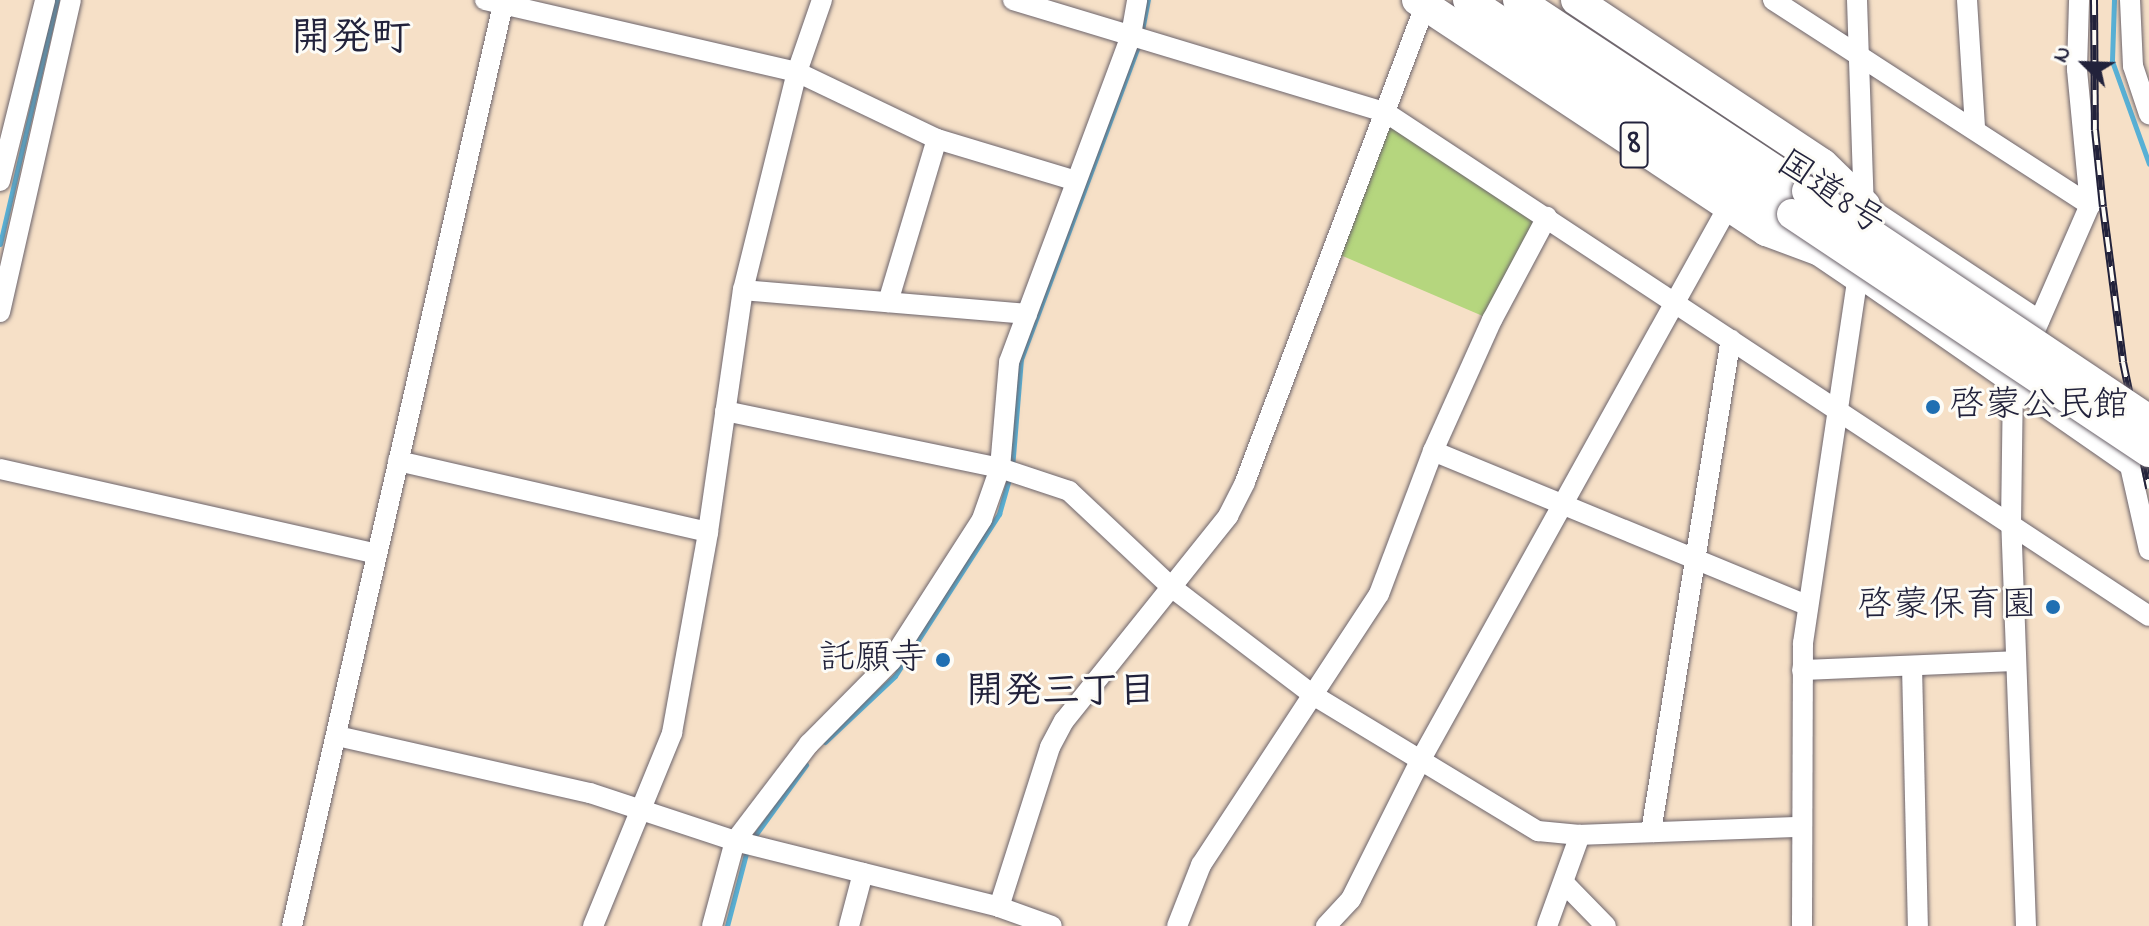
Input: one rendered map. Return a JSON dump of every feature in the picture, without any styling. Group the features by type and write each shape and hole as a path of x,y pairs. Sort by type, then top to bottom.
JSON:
{"highway":[{"name":"国道8号","path":"1468,0 2149,420"},
{"name":"国道8号","path":"1518,0 2149,452"},
{"name":"8","path":"1421,3 1567,88 1728,207 1766,231 1820,251 1858,277"},
{"path":"1583,11 1823,164 1865,205"}],"street":[{"path":"0,181 45,0"},
{"path":"0,312 71,0"},
{"path":"593,926 672,733 708,532 743,290 797,72 822,0"},
{"path":"1013,0 1385,112 2149,616"},
{"path":"712,926 735,841 809,744 891,661 982,519 1000,468 1009,362 1131,35 1137,0"},
{"path":"1773,0 2090,205"},
{"path":"1802,926 1799,827 1802,670 1807,605 1839,411 1865,205 1857,0"},
{"path":"1967,0 1975,128"},
{"path":"2026,926 2011,524 2013,381 2090,205 2077,69 2079,0"},
{"path":"2130,0 2133,66 2149,114"},
{"path":"292,926 398,461 497,1 797,72 937,139 1076,181"},
{"path":"999,907 1050,747 1064,721 1228,516 1245,482 1385,112 1421,3"},
{"path":"888,302 937,139"},
{"path":"1865,205 2039,320"},
{"path":"1326,926 1351,899 1420,761 1728,207"},
{"path":"1177,926 1201,865 1379,594 1433,451 1492,320 1547,217"},
{"path":"1858,277 2013,381 2037,404 2130,466 2149,550"},
{"path":"743,290 1027,314"},
{"path":"1651,832 1693,557 1731,339"},
{"path":"725,411 1000,468 1069,491 1170,586 1313,695 1538,831 1580,835 1799,827"},
{"path":"1433,451 1807,605"},
{"path":"398,461 708,532"},
{"path":"0,469 376,554"},
{"path":"1802,670 2016,661"},
{"path":"1912,666 1918,926"},
{"path":"337,736 590,793 735,841 999,907 1052,926"},
{"path":"1547,926 1580,835"},
{"path":"849,926 863,873"},
{"path":"1564,883 1606,926"}],"green space":[{"path":"1382,117 1547,217 1492,320 1331,251"}],"waterway":[{"path":"0,244 57,0"},
{"path":"1142,30 1148,0"},
{"path":"2114,0 2112,61 2149,164"},
{"path":"1012,468 1021,359 1139,44"},
{"path":"825,742 895,676 999,514 1009,478"},
{"path":"751,841 806,765"},
{"path":"727,926 747,850"}],"railway":[{"path":"2094,0 2095,130 2103,207 2123,362 2149,488"}],"place":[{"name":"啓蒙公民館","path":"1933,407"},
{"name":"啓蒙保育園","path":"2053,607"},
{"name":"託願寺","path":"943,660"}],"district":[{"name":"開発町","path":"351,40"},
{"name":"開発三丁目","path":"1061,694"}]}
